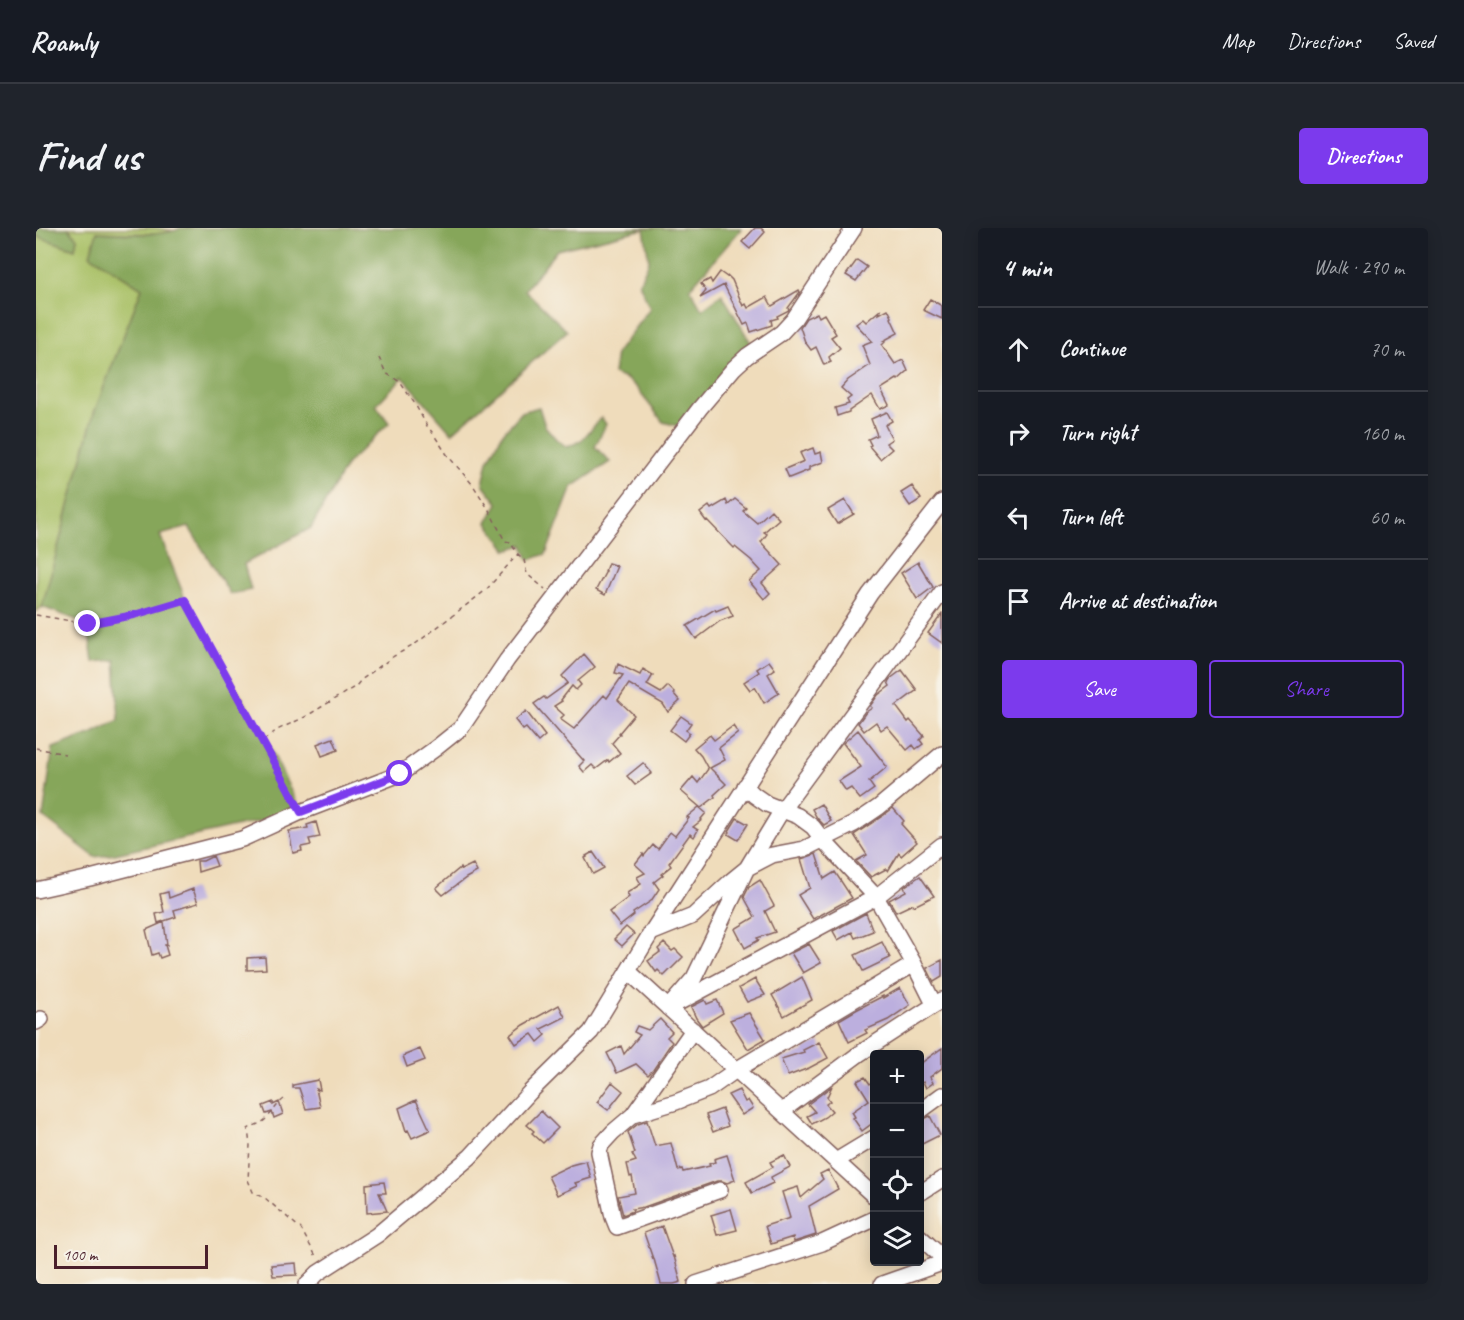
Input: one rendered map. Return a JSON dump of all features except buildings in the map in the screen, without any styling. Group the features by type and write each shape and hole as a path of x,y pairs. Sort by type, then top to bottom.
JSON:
{"street":[{"path":"36,890 242,839 301,812 400,774 436,748 460,728 507,660 700,408 734,368 747,356 781,333 794,319 854,228"},
{"path":"307,1284 377,1235 470,1157 530,1092 591,1032 651,933 870,594 941,505"},
{"path":"668,1008 694,978 747,868 783,810 942,592"},
{"path":"651,933 693,916 747,868 772,855 804,849 854,824 879,807 942,754"},
{"path":"745,786 766,804 798,816 813,827 876,897 931,998 939,1002"},
{"path":"668,1008 876,897 942,845"},
{"path":"633,1115 709,1089 736,1070 914,964"},
{"path":"628,971 870,1192"},
{"path":"782,1111 859,1054 939,1002"},
{"path":"693,1030 633,1115 613,1131 602,1145 600,1152 617,1227 720,1190"},
{"path":"924,1108 942,1095"},
{"path":"836,1161 870,1140"},
{"path":"924,1190 942,1179"},
{"path":"696,1284 822,1243 870,1221"},
{"path":"924,1241 942,1257"},
{"path":"882,1284 942,1263"}],"path":[{"path":"379,358 386,373 400,382 448,456 473,485 506,541 510,542 524,560 527,574 554,598"},
{"path":"262,741 277,730 305,717 356,686 394,656 414,645 486,590 518,554"},
{"path":"36,615 88,624 134,615 185,600 301,812"},
{"path":"36,747 65,754"},
{"path":"284,1099 265,1121 250,1126 248,1129 250,1145 248,1180 253,1191 265,1198 301,1229 324,1270"}],"green space":[{"path":"36,228 68,228 77,238 75,249 36,236"},
{"path":"68,228 155,228 176,231 157,234 97,232 91,255 142,288 94,413 42,607 36,612 36,236 75,249 77,238"},
{"path":"181,228 742,228 690,288 702,309 722,294 752,345 678,426 663,422 636,387 626,379 613,374 616,353 650,308 639,283 649,261 644,229 557,250 525,290 567,331 452,433 403,377 376,405 389,423 347,464 311,528 244,564 251,590 230,594 189,527 160,535 184,596 267,741 301,812 95,857 43,817 53,748 93,733 119,720 115,660 93,662 88,624 42,607 94,413 142,288 90,255 97,232 152,234"},
{"path":"539,407 545,426 556,439 567,447 581,441 601,418 606,424 595,447 610,462 572,487 546,554 529,560 523,545 507,550 487,523 498,503 483,484 488,461 503,433 522,412"}],"route":[{"path":"88,624 134,615 185,600 301,812 400,774"}]}
